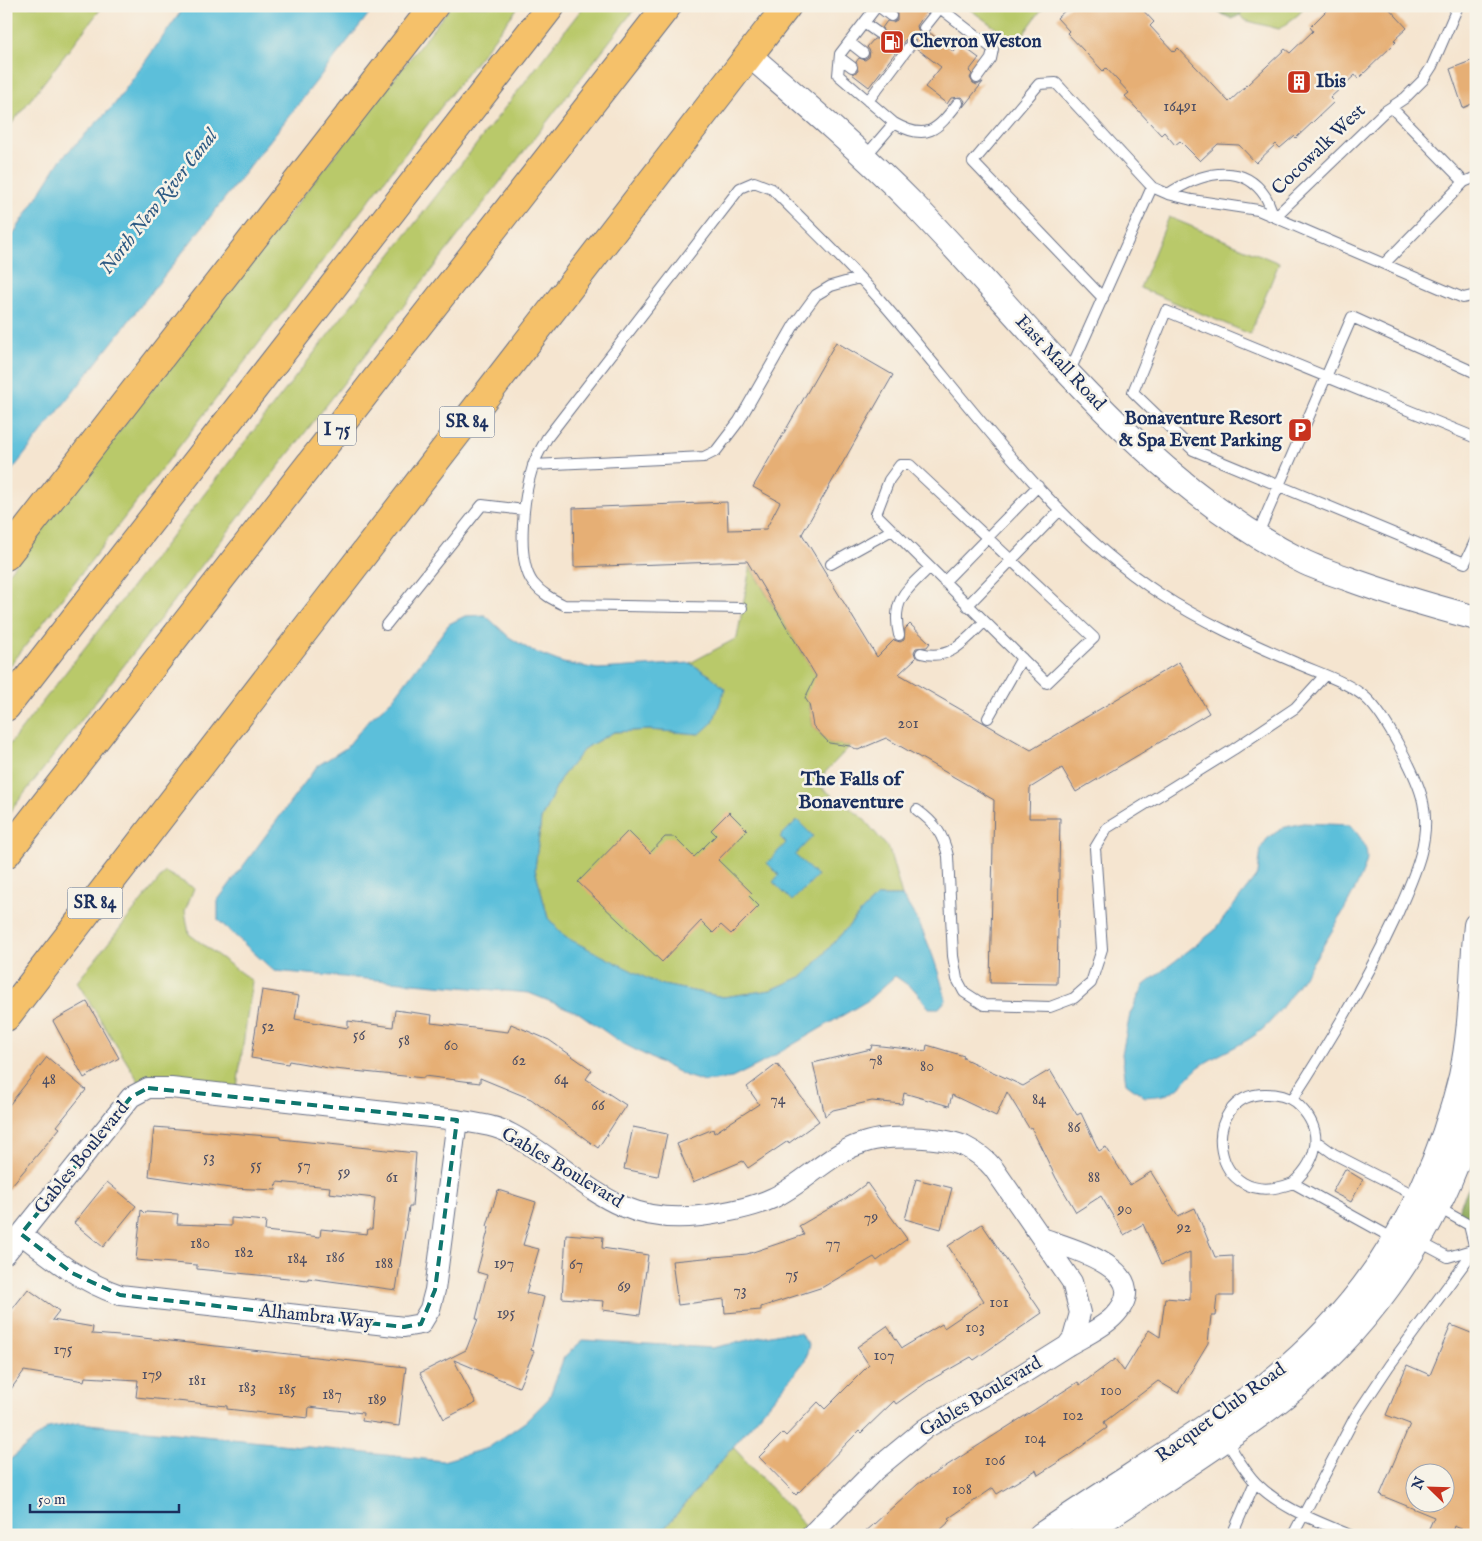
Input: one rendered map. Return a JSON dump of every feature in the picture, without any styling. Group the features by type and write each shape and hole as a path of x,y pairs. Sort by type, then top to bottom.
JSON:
{"main road":[{"path":"6,556 434,6"},
{"path":"6,707 551,6"},
{"name":"I 75","path":"6,854 667,6"},
{"name":"SR 84","path":"6,1017 787,6"}],"street":[{"name":"East Mall Road","path":"749,55 916,207 1069,374 1157,461 1257,536 1303,562 1391,595 1476,618"},
{"name":"Racquet Club Road","path":"1428,1203 1461,1074 1473,1017 1476,925"},
{"name":"Gables Boulevard","path":"6,1254 131,1097 148,1088 179,1089 456,1120 510,1133 604,1199 635,1212 671,1218 699,1216 732,1210 773,1198 859,1144 885,1138 948,1142 963,1146 986,1160 1072,1282 1080,1313 1077,1327 1067,1346"},
{"name":"Racquet Club Road","path":"1082,1535 1218,1430 1311,1344 1408,1241 1428,1203 1463,1147 1476,1099"},
{"name":"Alhambra Way","path":"21,1234 72,1273 93,1286 120,1295 404,1327 421,1324 430,1309 435,1290 456,1120"},
{"name":"Gables Boulevard","path":"811,1535 875,1470 926,1428 979,1400 1112,1318 1123,1300 1124,1281 1119,1273 1102,1260 1042,1238"},
{"name":"Racquet Club Road","path":"1041,1535 1218,1430"}],"lane":[{"path":"891,16 878,6 840,54 838,75 894,123 912,132 928,132 942,124 958,103"},
{"name":"Cocowalk West","path":"1458,6 1428,74 1405,98 1384,112 1274,217 1463,298 1476,295"},
{"path":"924,28 929,17 938,7 993,49 991,59 977,78"},
{"path":"864,23 878,33"},
{"path":"849,42 863,53"},
{"path":"868,101 875,85 901,52 911,44"},
{"path":"840,58 852,67"},
{"path":"1102,298 973,162 1039,84 1056,83 1152,186 1168,194 1192,200 1248,207 1274,217"},
{"path":"1392,108 1464,182"},
{"path":"864,158 894,123"},
{"path":"1168,194 1185,183 1205,174 1237,175 1251,182 1265,196 1274,217"},
{"path":"1384,264 1464,182 1476,177"},
{"path":"742,608 564,605 545,596 532,582 525,565 524,510 533,465 547,438 740,188 754,182 772,189 880,300 1038,486 1060,510 1105,552 1161,595 1243,639 1347,685 1368,699 1401,748 1423,798 1426,820 1423,846 1413,879 1374,964 1337,1030 1292,1100"},
{"path":"1069,374 1152,186"},
{"path":"533,465 704,457 716,451 739,421 794,325 816,295 831,286 859,278"},
{"path":"1476,438 1166,312 1134,392 1193,450 1465,563 1476,539"},
{"path":"1257,536 1352,317 1476,373"},
{"path":"900,465 910,465 987,538 1094,638 1047,682 876,514 889,480 900,465"},
{"path":"944,582 1038,486"},
{"path":"386,625 482,505 524,510"},
{"path":"968,606 1060,510"},
{"path":"831,564 892,530"},
{"path":"899,635 896,621 897,605 907,589 929,568"},
{"path":"921,652 943,655 956,649 984,622"},
{"path":"988,718 1022,658"},
{"path":"917,810 940,830 945,843 948,856 953,956 957,980 964,992 984,1005 1050,1007 1074,998 1091,984 1102,949 1096,848 1107,828 1234,749 1295,708 1325,676"},
{"path":"1260,1094 1277,1094 1292,1100 1305,1110 1313,1125 1316,1141 1314,1158 1305,1172 1293,1183 1278,1189 1261,1190 1247,1186 1235,1177 1226,1166 1221,1151 1220,1137 1224,1122 1232,1110 1245,1099 1260,1094"},
{"path":"1316,1141 1334,1154 1469,1225 1476,1249"},
{"path":"1293,1183 1408,1241 1448,1257 1476,1249"},
{"path":"1293,1535 1302,1515 1365,1403 1389,1366 1476,1249"},
{"path":"1218,1430 1254,1482 1276,1500 1302,1515 1350,1535"},
{"path":"1232,1535 1254,1482"}],"highlighted area":[{"path":"148,1088 457,1120 435,1290 421,1324 404,1327 120,1295 72,1273 21,1234 131,1097"}],"green space":[{"path":"6,6 103,6 6,131"},
{"path":"451,6 519,6 6,671 6,576"},
{"path":"584,6 637,6 6,817 6,749"},
{"path":"965,6 1044,6 1017,43"},
{"path":"1207,6 1245,6 1240,15 1232,19"},
{"path":"1233,6 1304,6 1299,14 1279,29 1244,20"},
{"path":"1169,217 1279,263 1250,334 1140,288"},
{"path":"750,567 820,682 809,704 813,726 829,743 850,746 815,783 862,817 889,849 902,896 878,896 862,911 805,975 771,990 723,997 658,984 565,938 548,918 535,869 541,819 560,779 585,748 614,732 648,730 700,734 711,676 690,663 737,638"},
{"path":"165,872 194,888 185,911 189,934 252,981 236,1095 144,1090 77,982"},
{"path":"1476,1172 1476,1220 1469,1225 1455,1217"},
{"path":"733,1447 805,1525 797,1535 659,1535"}],"water":[{"name":"North New River Canal","path":"185,6 375,6 6,478 6,246 61,159 114,105"},
{"path":"485,615 509,637 532,651 563,663 598,669 690,663 711,676 725,689 713,722 700,734 649,730 614,732 585,748 560,779 541,819 535,869 548,918 565,937 658,984 723,997 771,990 805,975 862,911 878,896 902,896 917,920 929,946 946,1000 939,1008 929,1008 915,990 895,976 867,1001 760,1064 732,1078 705,1082 686,1076 620,1042 579,1013 529,993 274,971 218,920 218,900 317,766 346,748 369,720 393,699 449,624 465,616"},
{"path":"797,820 813,836 795,855 817,876 792,901 773,882 779,875 767,863 786,843 780,837"},
{"path":"1303,823 1350,825 1364,844 1367,857 1363,871 1340,918 1289,998 1264,1028 1249,1039 1199,1067 1181,1085 1168,1094 1145,1097 1126,1083 1122,1054 1130,1014 1144,985 1214,931 1258,874 1261,848 1267,839 1282,828"},
{"path":"780,1333 800,1333 809,1345 805,1361 659,1535 6,1535 6,1463 48,1428 79,1423 443,1461 488,1448 525,1422 549,1398 564,1357 583,1340 712,1348"}],"building":[{"path":"898,6 930,6 917,26 919,33 923,35 929,32 954,52 960,44 979,58 969,71 972,74 970,78 977,85 983,82 963,107 965,101 962,97 951,98 947,104 925,87 941,67 916,48 917,42 912,37 905,40 869,87 852,74 858,71 856,62 859,58 865,60 869,57 870,51 867,47 874,39 884,37 882,28 887,21 893,22 897,20 895,10"},
{"name":"Ibis","path":"1070,6 1139,6 1154,22 1150,26 1174,52 1178,48 1229,102 1285,49 1290,53 1313,31 1310,27 1331,6 1387,6 1407,28 1394,40 1396,42 1358,79 1355,75 1330,98 1334,102 1296,138 1294,136 1280,148 1276,144 1256,163 1239,145 1218,144 1200,161 1180,141 1175,145 1164,132 1161,135 1125,96 1129,93 1106,68 1103,71 1067,33 1069,31 1057,18"},
{"path":"1476,59 1476,102 1463,108 1450,69"},
{"path":"836,342 893,375 802,534 877,657 894,640 900,642 904,640 905,629 910,624 930,643 927,647 916,648 914,652 916,658 899,674 1031,750 1179,662 1209,713 1076,792 1062,768 1030,788 1029,818 1060,818 1057,984 990,983 994,800 886,738 858,750 850,746 829,743 813,726 809,704 805,698 816,676 747,561 574,567 573,508 727,502 728,530 766,529 780,502 753,487"},
{"path":"729,812 747,830 718,860 752,893 749,896 759,906 731,934 721,925 713,933 701,921 662,962 578,882 628,831 650,853 665,837 674,837 694,857 716,835 711,830"},
{"path":"262,990 299,996 295,1019 348,1028 348,1021 393,1027 395,1010 432,1015 431,1023 508,1032 511,1024 549,1040 592,1070 586,1079 626,1105 598,1148 531,1099 480,1078 480,1083 424,1076 424,1078 334,1069 289,1061 288,1064 251,1058"},
{"path":"87,1002 119,1058 84,1078 53,1021"},
{"path":"872,1045 926,1051 927,1045 964,1056 963,1058 1023,1086 1050,1070 1077,1115 1081,1113 1099,1151 1106,1147 1130,1185 1151,1172 1178,1216 1195,1208 1215,1257 1233,1256 1233,1296 1217,1296 1215,1316 1211,1316 1208,1343 1178,1393 1158,1381 1104,1422 1107,1428 1071,1454 1038,1475 1036,1470 997,1494 993,1488 949,1518 951,1520 935,1535 862,1535 918,1484 1078,1382 1080,1385 1115,1359 1124,1371 1149,1330 1160,1337 1165,1298 1190,1300 1190,1252 1161,1265 1143,1224 1124,1235 1101,1196 1076,1212 1056,1178 1031,1127 1029,1128 1007,1092 996,1116 952,1095 949,1106 904,1093 902,1104 872,1101 833,1110 825,1116 813,1063 871,1049"},
{"path":"47,1057 86,1090 57,1126 60,1128 6,1192 6,1109"},
{"path":"777,1064 819,1121 789,1143 788,1141 748,1168 743,1161 693,1182 677,1144 713,1129 714,1133 759,1104 747,1087"},
{"path":"154,1127 280,1137 280,1139 416,1153 412,1207 409,1207 396,1290 308,1278 308,1280 197,1269 197,1265 136,1260 141,1210 145,1214 146,1212 178,1214 177,1224 231,1226 231,1218 266,1221 265,1231 320,1237 321,1229 367,1234 368,1229 372,1229 375,1198 329,1193 330,1187 277,1182 276,1190 230,1188 149,1176"},
{"path":"633,1127 667,1134 658,1176 624,1169"},
{"path":"1345,1169 1363,1180 1351,1202 1332,1192"},
{"path":"916,1179 952,1188 941,1229 905,1219"},
{"path":"107,1182 136,1206 103,1247 74,1223"},
{"path":"867,1183 907,1239 877,1261 874,1257 823,1287 761,1307 761,1310 725,1313 724,1299 678,1305 672,1261 747,1254 804,1235 799,1226 844,1200"},
{"path":"498,1190 536,1202 523,1245 539,1249 526,1293 544,1297 531,1350 534,1351 519,1387 454,1360 476,1403 444,1419 420,1373 466,1350 478,1319 476,1319 487,1275 477,1272 489,1227 487,1226"},
{"path":"982,1224 1042,1313 974,1360 971,1357 927,1382 896,1404 894,1401 861,1433 859,1431 796,1495 759,1457 783,1433 786,1436 818,1402 825,1409 869,1365 857,1347 887,1326 902,1348 942,1324 944,1328 984,1301 948,1246"},
{"path":"566,1234 603,1237 602,1248 648,1255 640,1315 603,1310 604,1301 562,1298"},
{"path":"28,1289 59,1311 52,1320 93,1327 92,1334 406,1367 399,1426 362,1421 363,1413 309,1407 308,1418 227,1409 227,1406 136,1397 138,1380 85,1377 84,1381 24,1371 6,1396 6,1317"},
{"path":"1451,1325 1476,1335 1476,1535 1454,1526 1451,1535 1426,1535 1434,1517 1427,1514 1454,1514 1454,1464 1404,1464 1404,1505 1380,1495 1410,1424 1386,1415 1407,1365 1430,1375"}],"place":[{"name":"Chevron Weston","path":"892,42"},
{"name":"Ibis","path":"1299,82"},
{"name":"Bonaventure Resort & Spa Event Parking","path":"1300,430"}],"district":[{"name":"The Falls of Bonaventure","path":"851,790"}]}
